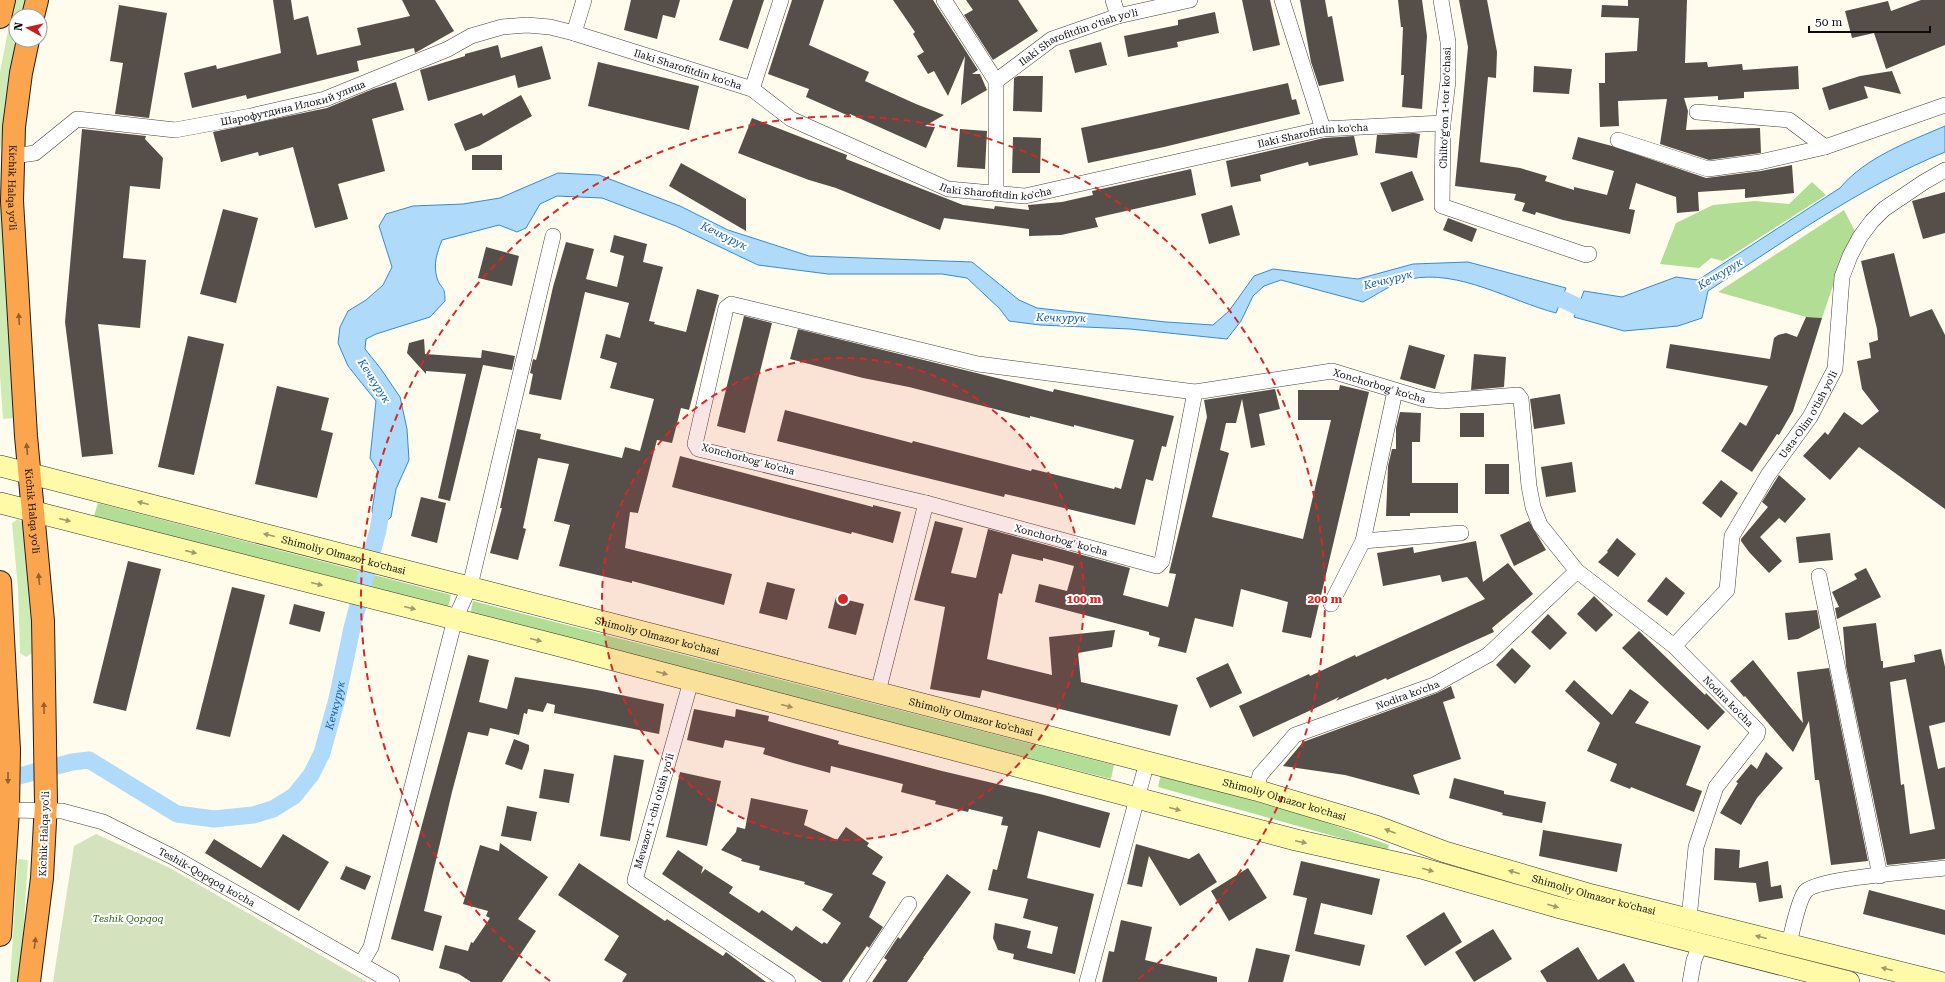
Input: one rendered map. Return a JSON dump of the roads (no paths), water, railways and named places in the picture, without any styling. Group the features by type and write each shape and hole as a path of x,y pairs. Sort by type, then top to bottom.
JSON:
{"highway":[{"path":"0,17 4,0"},
{"name":"Kichik Halqa yo'li","path":"26,48 17,98 12,200 29,474 43,621 46,807 42,878 29,982"},
{"path":"0,582 2,688 9,750 8,808 0,935"}],"main road":[{"name":"Shimoliy Olmazor ko'chasi","path":"0,466 470,586 1256,790 1376,826 1445,852 1592,895 1789,944 1918,980 1939,982"},
{"name":"Shimoliy Olmazor ko'chasi","path":"0,503 691,680 1296,840 1421,868 1586,914 1849,982"},
{"path":"1586,914 1592,895"}],"street":[{"path":"574,33 584,0"},
{"path":"752,89 781,0"},
{"path":"944,0 996,81 996,193"},
{"path":"1113,0 1118,16"},
{"name":"Ilaki Sharofitdin o'tish yo'li","path":"996,81 1052,39 1118,16 1190,0"},
{"path":"1282,0 1323,129"},
{"name":"Chiltoʻgʻon 1-tor koʻchasi","path":"1441,0 1448,42 1448,81 1443,123 1442,206 1586,255 1589,254"},
{"name":"Шарофутдина Илокий улица","path":"13,156 35,153 76,119 174,130 251,116 325,99 448,49 471,36 502,27 527,25 550,27 574,33"},
{"name":"Ilaki Sharofitdin ko'cha","path":"574,33 752,89 791,119 948,189 1025,196 1323,129 1443,123"},
{"path":"1618,140 1708,169 1760,162 1825,147 1945,105"},
{"path":"1697,112 1789,120 1825,147"},
{"name":"Usta-Olim o'tish yo'li","path":"1674,646 1727,590 1732,536 1768,475 1810,417 1835,369 1842,277 1850,256 1860,237 1884,208 1945,170"},
{"path":"361,964 371,947 455,620 470,586 553,236"},
{"name":"Xonchorbog' ko'cha","path":"1196,392 1162,561 1157,566 926,503 698,449 695,444 726,308 731,304 978,364 1196,392 1332,371 1424,399 1442,401 1518,395"},
{"path":"1331,604 1363,541 1395,391"},
{"name":"Nodira ko'cha","path":"1518,395 1521,399 1533,507 1540,525 1577,571 1674,646 1758,733 1716,787 1696,847 1689,919"},
{"path":"878,692 926,503"},
{"path":"1363,541 1461,533"},
{"name":"Nodira ko'cha","path":"1256,790 1260,775 1296,735 1434,685 1488,655 1577,571"},
{"path":"1819,576 1880,876"},
{"name":"Mevazor 1-chi o'tish yo'li","path":"691,680 635,880 788,982"},
{"path":"1087,982 1147,762"},
{"name":"Teshik-Qopqoq ko'cha","path":"8,808 46,807 103,822 173,857 392,982"},
{"path":"1789,944 1805,892 1812,886 1852,878 1945,868"},
{"path":"857,982 909,904"},
{"path":"1690,982 1694,960 1701,944"}],"water":[{"path":"1945,126 1945,152 1883,181 1853,198 1794,234 1708,291 1702,318 1678,326 1624,331 1574,317 1584,291 1622,297 1676,277 1698,280 1840,188 1862,167 1902,144"},
{"path":"558,173 599,175 680,206 728,230 809,256 972,262 1019,300 1037,308 1166,322 1213,325 1229,311 1254,276 1273,269 1358,279 1413,264 1468,262 1566,288 1556,313 1466,282 1447,278 1428,277 1410,279 1392,286 1363,302 1281,280 1264,286 1253,296 1241,321 1227,339 1130,329 1040,325 1009,321 1000,309 967,278 942,274 828,274 758,265 676,226 602,198 557,196 540,204 526,228 517,232 499,225 442,240 437,254 435,268 437,278 444,289 445,301 430,317 376,334 366,339 365,349 400,397 407,429 409,460 396,489 391,517 378,530 372,511 378,471 370,458 376,401 348,366 338,343 340,327 348,311 366,300 383,285 392,267 379,226 386,214 413,206 463,204 500,198"}],"waterway":[{"name":"Кечкурук","path":"1538,295 1564,300 1581,308 1599,310"},
{"name":"Кечкурук","path":"0,781 72,762 89,760 177,814 214,819 253,815 273,809 294,796 311,775 322,753 337,699 352,628 378,530 382,507"}],"park label":[{"name":"Teshik Qopqoq","path":"128,918"}]}
